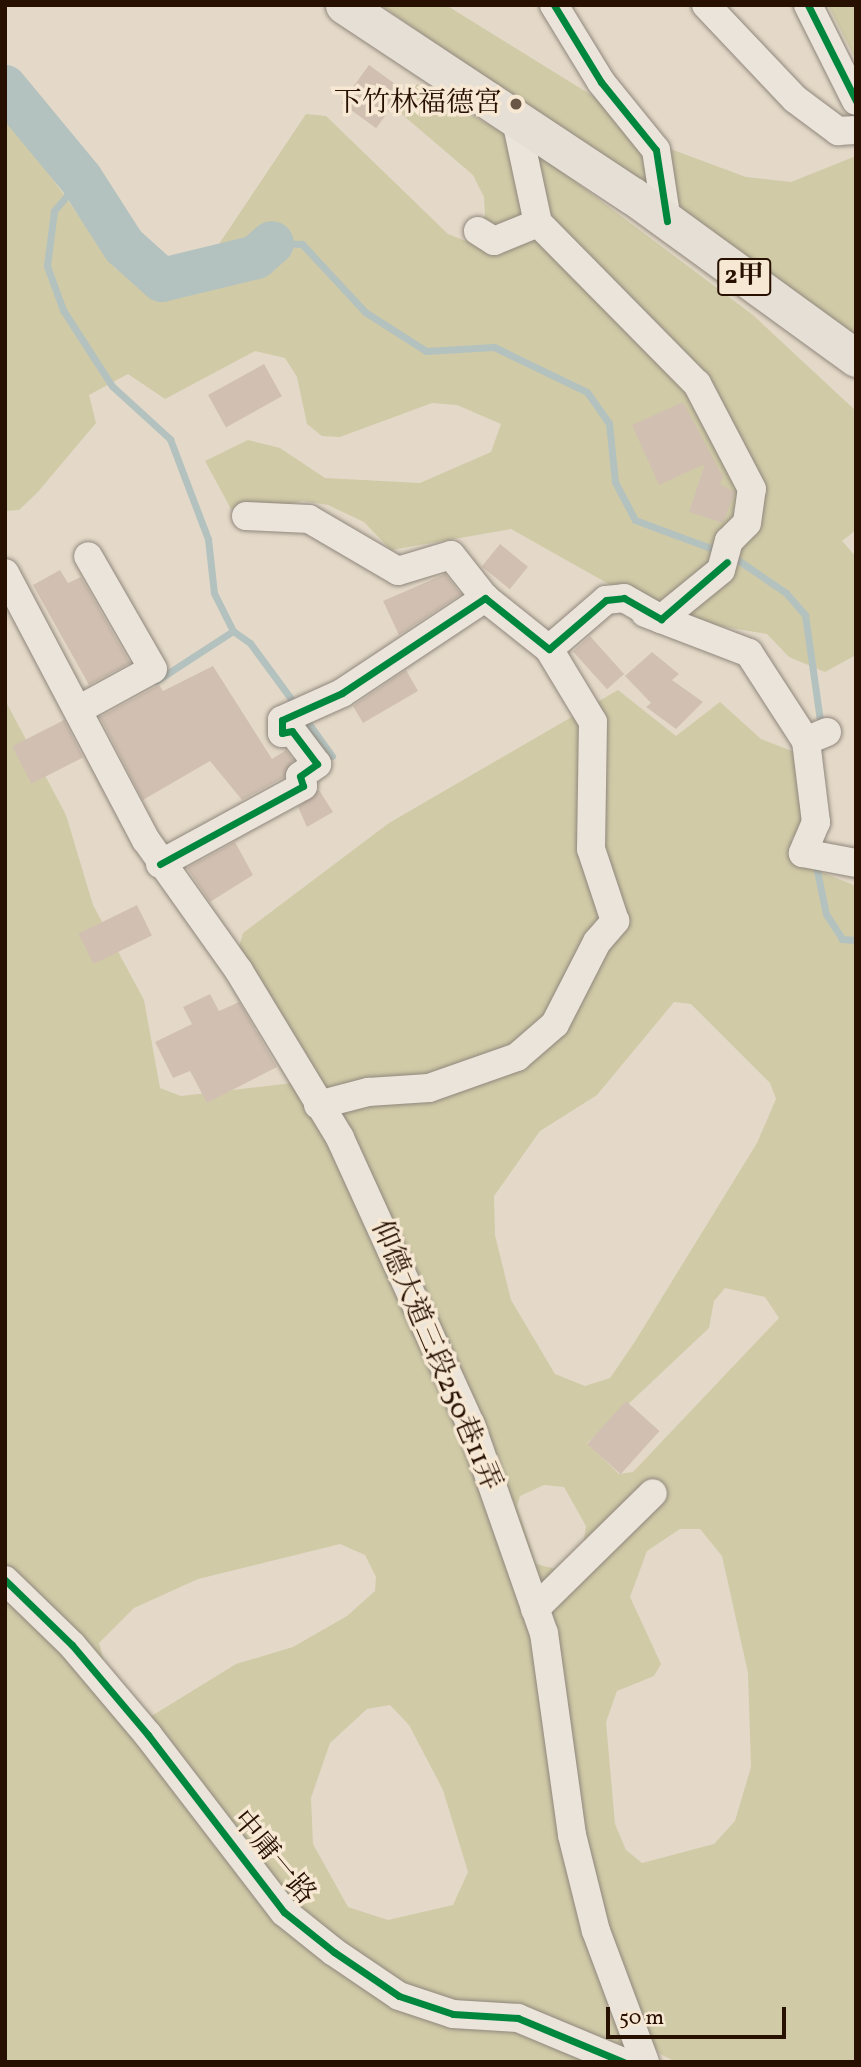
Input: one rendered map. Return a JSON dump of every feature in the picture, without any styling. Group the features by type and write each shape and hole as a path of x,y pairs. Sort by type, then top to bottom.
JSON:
{"main road":[{"name":"2甲","path":"344,5 633,196 856,358"}],"street":[{"path":"554,5 601,82 656,150 667,221"},
{"path":"706,5 794,99 838,131 856,130"},
{"path":"808,5 856,101"},
{"path":"516,120 538,223 697,384 752,489 747,523 728,551 661,619 624,598 606,600 549,649"},
{"path":"478,231 494,241 538,223"},
{"path":"246,516 309,519 398,571 450,555 485,598 549,649 593,722 591,849 615,921 597,942 555,1024 517,1057 429,1088 368,1092 318,1105"},
{"path":"78,710 152,669 88,556"},
{"name":"仰德大道三段250巷11弄","path":"5,573 160,864 239,971 340,1138 471,1425 544,1633 572,1835 596,1931 645,2062"},
{"path":"160,864 303,786 300,776 317,764 292,731 282,733 282,720 342,693 485,598"},
{"path":"624,598 655,621 749,653 815,737 816,822 803,853 837,859"},
{"path":"535,1609 653,1493"},
{"name":"中庸一路","path":"5,1580 72,1645 148,1735 284,1912 334,1952 398,1996 453,2014 518,2018 623,2062"}],"shaded area":[{"path":"381,5 446,5 609,106 657,144 746,177 791,182 856,156 856,338"},
{"path":"828,5 856,5 856,60"},
{"path":"417,84 533,150 753,315 856,411 856,530 842,541 856,557 856,655 825,672 789,657 767,634 707,624 614,587 511,529 391,550 364,522 328,505 303,501 242,514 231,509 205,461 248,440 280,448 325,478 420,483 491,452 501,424 457,405 432,403 340,437 322,436 307,424 297,377 285,358 255,351 165,399 128,374 89,395 96,423 37,493 19,510 5,511 5,111 116,269 174,293 205,265 306,114 326,116 448,234 466,241 485,216 484,197 473,175 404,116 399,108"},
{"path":"618,690 676,736 720,702 761,739 797,753 815,813 791,839 806,866 856,886 856,2062 676,2062 660,2054 642,2030 601,1929 583,1842 558,1640 239,947 243,933 389,823","holes":["674,1002 691,1004 770,1083 776,1099 757,1143 634,1343 610,1378 585,1386 555,1374 511,1300 495,1235 494,1196 540,1131 597,1095","725,1288 765,1297 779,1318 633,1472 619,1474 587,1443 709,1328 714,1301","544,1485 564,1487 586,1526 583,1546 556,1569 536,1564 517,1506 520,1496","680,1529 700,1529 722,1556 748,1673 751,1767 735,1821 714,1844 642,1863 626,1850 615,1824 606,1722 617,1691 654,1676 661,1664 630,1597 647,1551"]},
{"path":"5,700 66,815 93,905 144,1000 160,1088 181,1096 293,1083 332,1141 463,1428 536,1634 633,2062 5,2062","holes":["340,1544 365,1555 376,1577 375,1591 347,1616 293,1647 236,1664 150,1717 105,1664 99,1643 134,1608 198,1579","390,1705 409,1725 443,1790 468,1872 453,1905 388,1920 348,1907 313,1844 311,1798 330,1743 367,1709"]}],"building":[{"path":"369,65 404,90 376,128 341,103"},
{"path":"264,364 282,396 226,427 208,395"},
{"path":"683,402 723,477 720,484 735,492 723,523 689,512 705,464 659,485 632,425"},
{"path":"500,544 528,567 510,589 482,567"},
{"path":"60,570 68,583 81,577 130,663 89,685 33,585"},
{"path":"445,574 461,594 399,635 383,601"},
{"path":"590,636 624,674 607,689 573,651"},
{"path":"652,652 679,674 672,680 703,702 676,729 646,707 651,703 625,676"},
{"path":"213,666 272,759 286,750 293,760 284,777 242,800 210,761 143,800 100,717 159,685 163,691"},
{"path":"406,670 418,691 363,723 353,706"},
{"path":"64,720 83,757 31,784 12,746"},
{"path":"319,790 333,812 307,827 298,807"},
{"path":"235,842 253,875 210,902 187,868"},
{"path":"137,905 152,936 93,964 79,933"},
{"path":"210,994 219,1011 239,1002 277,1067 207,1103 190,1071 173,1078 155,1042 192,1024 183,1007"},
{"path":"626,1401 659,1431 621,1474 587,1444"}],"waterway":[{"path":"5,87 81,179 124,246 162,280 256,257 272,243"},
{"path":"81,179 54,211 47,266 63,310 112,386 170,439 208,539 214,593 233,631 250,643 297,707"},
{"path":"272,243 302,244 365,312 426,351 494,347 587,392 609,423 615,482 635,520 721,552"},
{"path":"732,556 786,593 805,615 821,728"},
{"path":"156,681 233,631"},
{"path":"304,717 332,756"},
{"path":"815,861 826,914 842,939 856,940"}],"cycle path":[{"path":"554,5 601,82 656,150 667,221"},
{"path":"808,5 856,101"},
{"path":"160,864 303,786 300,776 317,764 292,731 282,733 282,720 342,693 485,598 549,649 606,600 624,598 661,619 727,562"},
{"path":"5,1580 72,1645 148,1735 284,1912 334,1952 399,1996 453,2014 518,2018 623,2062"}],"place":[{"name":"下竹林福德宮","path":"516,104"}]}
